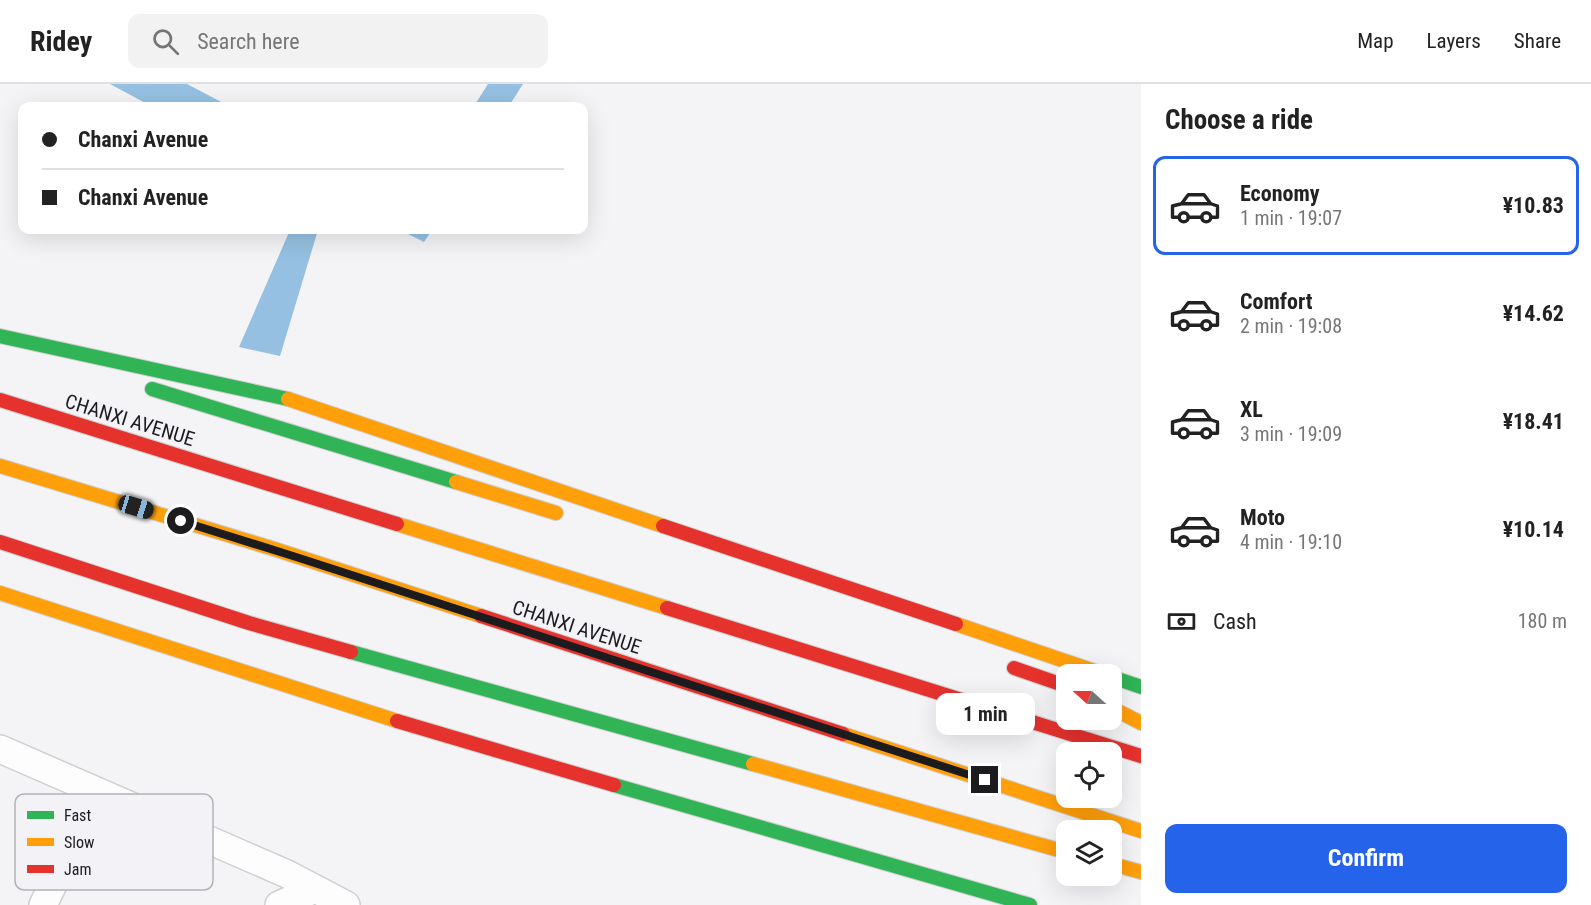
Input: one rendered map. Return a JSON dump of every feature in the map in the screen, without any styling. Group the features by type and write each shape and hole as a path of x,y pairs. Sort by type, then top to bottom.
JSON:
{"main road":[{"path":"0,336 290,400 1073,664"},
{"path":"0,343 80,367"},
{"path":"137,385 572,517"},
{"name":"CHANXI AVENUE","path":"0,400 1141,756"},
{"name":"CHANXI AVENUE","path":"0,466 271,548 1141,831"},
{"path":"0,542 249,623 1056,849"},
{"path":"0,593 422,729 1030,905"},
{"path":"999,663 1056,683"},
{"path":"1122,680 1141,687"},
{"path":"1122,713 1141,723"},
{"path":"1122,867 1141,872"}],"street":[{"path":"0,749 103,794"},
{"path":"213,842 287,874 346,905"},
{"path":"279,905 315,889"},
{"path":"43,905 50,890"}],"water":[{"path":"110,84 187,84 221,102 144,102"},
{"path":"488,84 523,84 512,102 477,102"},
{"path":"288,234 317,234 280,356 239,347"},
{"path":"408,234 429,234 424,242"}],"traffic: fast":[{"path":"0,336 288,399"},
{"path":"152,389 456,482"},
{"path":"351,652 753,764"},
{"path":"1122,680 1141,687"},
{"path":"614,785 1030,905"}],"traffic: slow":[{"path":"288,399 663,526"},
{"path":"0,466 271,548 481,616"},
{"path":"456,482 556,513"},
{"path":"397,524 667,608"},
{"path":"0,593 397,721"},
{"path":"956,624 1074,664"},
{"path":"1122,713 1141,723"},
{"path":"843,734 1141,831"},
{"path":"753,764 1056,849"},
{"path":"1122,867 1141,872"}],"traffic: jam":[{"path":"0,400 397,524"},
{"path":"663,526 956,624"},
{"path":"0,542 249,623 351,652"},
{"path":"667,608 1141,756"},
{"path":"481,616 843,734"},
{"path":"1014,668 1056,683"},
{"path":"397,721 614,785"}],"route":[{"path":"181,521 985,780"}]}
